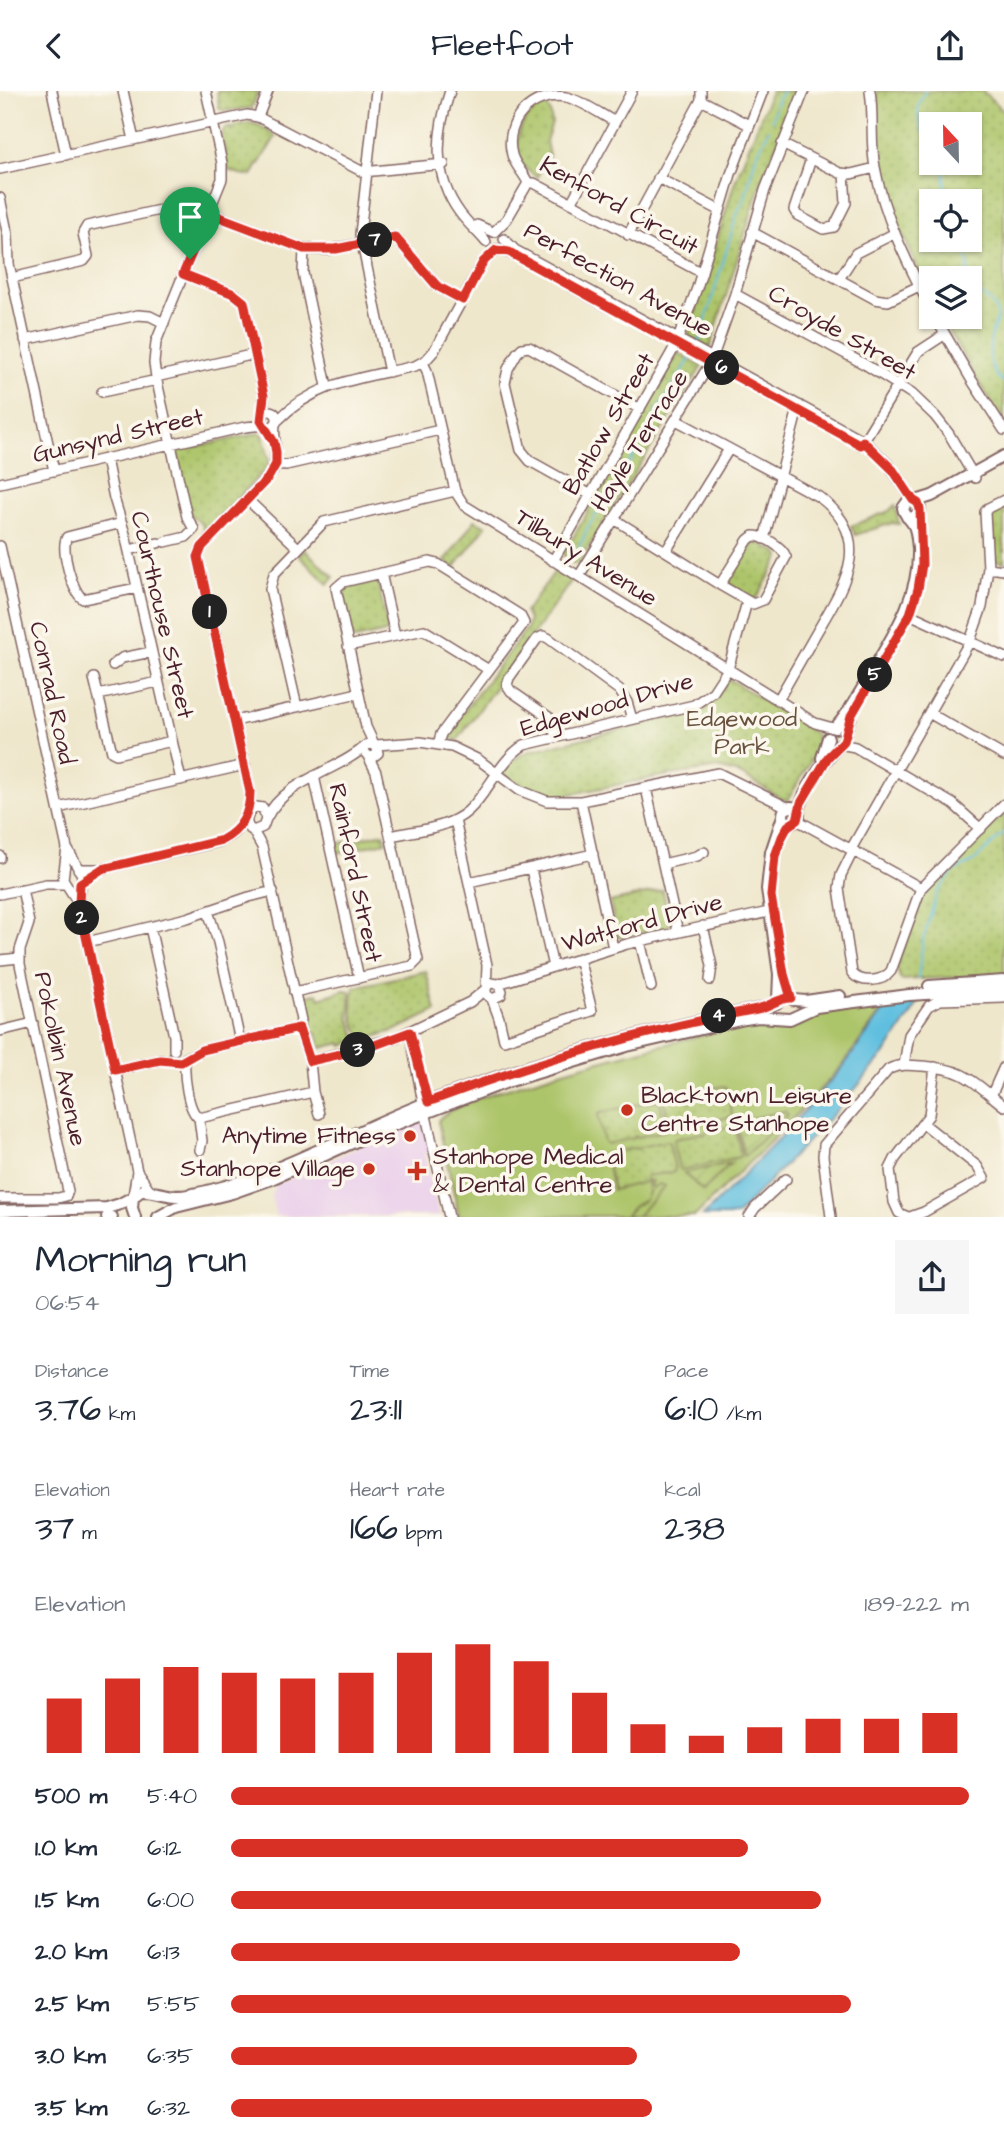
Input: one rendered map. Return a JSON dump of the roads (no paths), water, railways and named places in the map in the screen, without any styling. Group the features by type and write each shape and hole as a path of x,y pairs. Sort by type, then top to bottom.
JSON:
{"main road":[{"path":"974,476 1004,456"},
{"path":"913,508 1004,461"},
{"name":"Perfection Avenue","path":"792,999 784,974 767,888 769,865 790,815 823,755 908,613 915,585 918,554 913,508"},
{"name":"Perfection Avenue","path":"771,911 779,974 778,1002"},
{"path":"157,1216 176,1207 233,1193 269,1180 427,1107 517,1070 599,1046 671,1027 763,1008 784,997 806,1001 942,985 1004,981"},
{"path":"0,1211 107,1208 120,1204 141,1191 167,1196 187,1195 239,1182 361,1129 427,1107 603,1053 745,1019 790,1019 797,1014 831,1005 909,995 1004,989"},
{"path":"792,999 798,1008 797,1014"},
{"path":"778,1002 777,1012 780,1017"},
{"path":"152,1192 158,1205 157,1216"},
{"path":"133,1196 132,1208 135,1216"}],"street":[{"path":"52,91 65,155"},
{"path":"123,91 134,140"},
{"path":"129,550 186,537 194,529 187,517 157,378 154,352 222,174 206,91"},
{"path":"258,117 268,91"},
{"path":"376,91 360,226 361,243 389,372"},
{"name":"Perfection Avenue","path":"452,91 444,127 444,183 455,205 486,243"},
{"path":"571,203 632,91"},
{"name":"Batlow Street","path":"553,561 677,341 702,273 719,210 763,91"},
{"name":"Hayle Terrace","path":"579,576 712,360 782,144 804,91"},
{"path":"752,232 875,299 884,301 919,286 884,204 871,138 870,91"},
{"path":"628,235 701,95 749,125"},
{"name":"Kenford Circuit","path":"615,122 565,97 545,98 528,106 515,121 510,140 513,158 528,183 534,183 702,273"},
{"path":"0,169 247,115 258,117 354,169 367,172 442,164"},
{"path":"782,144 835,172 844,174 875,168"},
{"path":"811,159 794,210 797,215 822,229 834,227 845,207 844,174"},
{"name":"Perfection Avenue","path":"442,164 463,209 477,226 493,232"},
{"path":"659,178 719,210"},
{"path":"297,707 270,583 274,574 326,521 455,491 423,363 434,352 483,262 487,237 507,219 528,183"},
{"path":"0,198 9,241 8,258 54,471"},
{"path":"12,278 88,259 83,233 84,228 90,225 183,204 304,249 328,250 396,236 437,286 463,300"},
{"path":"483,262 503,244 507,219"},
{"path":"493,232 500,233 504,238"},
{"path":"839,279 856,253 895,233"},
{"name":"Perfection Avenue","path":"504,238 515,250 677,341"},
{"path":"486,243 496,250"},
{"path":"304,249 303,273 327,386"},
{"name":"Perfection Avenue","path":"496,250 509,252 862,443 891,475 913,508"},
{"path":"183,274 234,294 245,306 274,442 276,464 271,475 202,547 198,557 250,792 247,825 262,847 273,891 301,1020 299,1028 310,1061 313,1093 319,1114"},
{"name":"Croyde Street","path":"735,294 898,384 943,425 974,476"},
{"path":"26,340 138,315 150,316 164,323"},
{"path":"941,329 1004,430"},
{"path":"862,443 918,352 944,335"},
{"path":"591,495 530,461 521,450 505,383 508,369 524,345 640,409"},
{"path":"102,392 255,354"},
{"name":"Gunsynd Street","path":"0,483 245,427 289,409 327,386 423,363"},
{"path":"764,539 799,408"},
{"path":"676,420 819,498 834,511 848,537 851,559 844,587 778,700"},
{"path":"276,464 286,465 440,429"},
{"path":"666,551 729,449"},
{"name":"Courthouse Street","path":"106,459 181,780"},
{"name":"Tilbury Avenue","path":"455,491 468,507 836,736"},
{"path":"248,500 298,548"},
{"path":"1004,500 985,512 988,568 982,607 970,641 843,868 839,888 852,973 856,978 862,981 883,978 890,974 921,888 1004,804"},
{"path":"614,519 747,602 757,604 763,600 786,560 784,551 756,536 748,540 720,585"},
{"path":"122,523 67,537 64,543 68,565 76,593 83,599 137,588"},
{"name":"Conrad Road","path":"0,546 67,848 78,868"},
{"path":"294,992 412,966 417,962 418,956 336,588 343,582 436,563 524,620 523,626 441,734 438,744"},
{"path":"988,568 1004,570"},
{"path":"381,573 395,635"},
{"path":"728,669 747,602"},
{"path":"908,613 1004,657"},
{"path":"348,646 424,630 489,670"},
{"path":"556,737 550,718 511,691 507,684 537,639 543,636 619,690 627,702 632,719"},
{"path":"113,665 122,658 151,652"},
{"name":"Edgewood Drive","path":"391,836 454,820 470,809 520,747 699,703 713,692 728,669"},
{"path":"94,678 114,754 172,741"},
{"path":"98,695 158,682"},
{"path":"235,721 358,693"},
{"path":"929,713 1004,756"},
{"path":"836,736 953,804 981,829"},
{"path":"233,834 248,815 260,807 279,801 314,776 371,750 413,741 438,744 470,755 519,790 540,800 564,803 721,773 921,888"},
{"path":"58,808 245,765"},
{"name":"Rainford Street","path":"314,776 359,978"},
{"path":"646,788 678,932"},
{"path":"250,792 266,821 262,847"},
{"path":"46,884 70,867 102,869 259,829 279,801"},
{"path":"581,801 613,948"},
{"path":"454,820 504,1040 592,1011 579,958"},
{"name":"Conrad Road","path":"64,872 67,848"},
{"path":"663,864 704,852"},
{"path":"469,882 593,855"},
{"path":"78,868 82,875 79,904 136,1171 133,1196"},
{"path":"0,894 46,884 67,885 81,882 102,869"},
{"path":"531,869 553,967"},
{"path":"64,872 63,879 79,904"},
{"name":"Pokolbin Avenue","path":"0,1198 58,1198 66,1196 68,1191 19,958 29,923 22,889"},
{"path":"87,942 150,927 273,891"},
{"path":"208,911 218,942 240,1041"},
{"name":"Watford Drive","path":"310,1061 367,1048 410,1032 521,979 579,958 771,911"},
{"path":"703,926 712,966 710,980"},
{"path":"150,927 193,1112 199,1118 202,1141 200,1150"},
{"path":"640,941 651,987"},
{"path":"0,960 19,958"},
{"path":"904,1065 909,1035 932,1003 940,1000 1004,998"},
{"path":"0,1031 33,1023"},
{"path":"115,1070 299,1028"},
{"path":"410,1032 451,1216"},
{"path":"831,1216 823,1156 826,1141 883,1074 894,1067 935,1067 960,1072 1004,1106"},
{"path":"923,1124 977,1166 984,1178 924,1212 906,1215 892,1188 892,1164 923,1124 932,1106 935,1067"},
{"path":"991,1096 1004,1067"},
{"path":"199,1118 313,1093"},
{"path":"136,1171 152,1192"},
{"path":"749,1216 786,1179"}],"water":[{"path":"919,1002 887,1051 841,1106 736,1216 703,1216 781,1137 842,1068 888,1005"}],"waterway":[{"path":"772,121 777,100 783,91"},
{"path":"919,120 918,106 925,91"},
{"path":"699,343 755,159 769,129"},
{"path":"945,175 945,189"},
{"path":"963,252 968,266"},
{"path":"982,296 992,304 997,313 990,344 990,359 994,372 1004,382"},
{"path":"576,555 589,525 613,492 619,476 629,464 656,413 690,359"},
{"path":"918,979 923,940 937,893 954,871 973,862 1004,833"}],"place":[{"name":"Blacktown Leisure Centre Stanhope","path":"627,1110"},
{"name":"Anytime Fitness","path":"410,1136"},
{"name":"Stanhope Village","path":"369,1169"},
{"name":"Stanhope Medical & Dental Centre","path":"417,1171"}],"park label":[{"name":"Edgewood Park","path":"742,733"}]}
